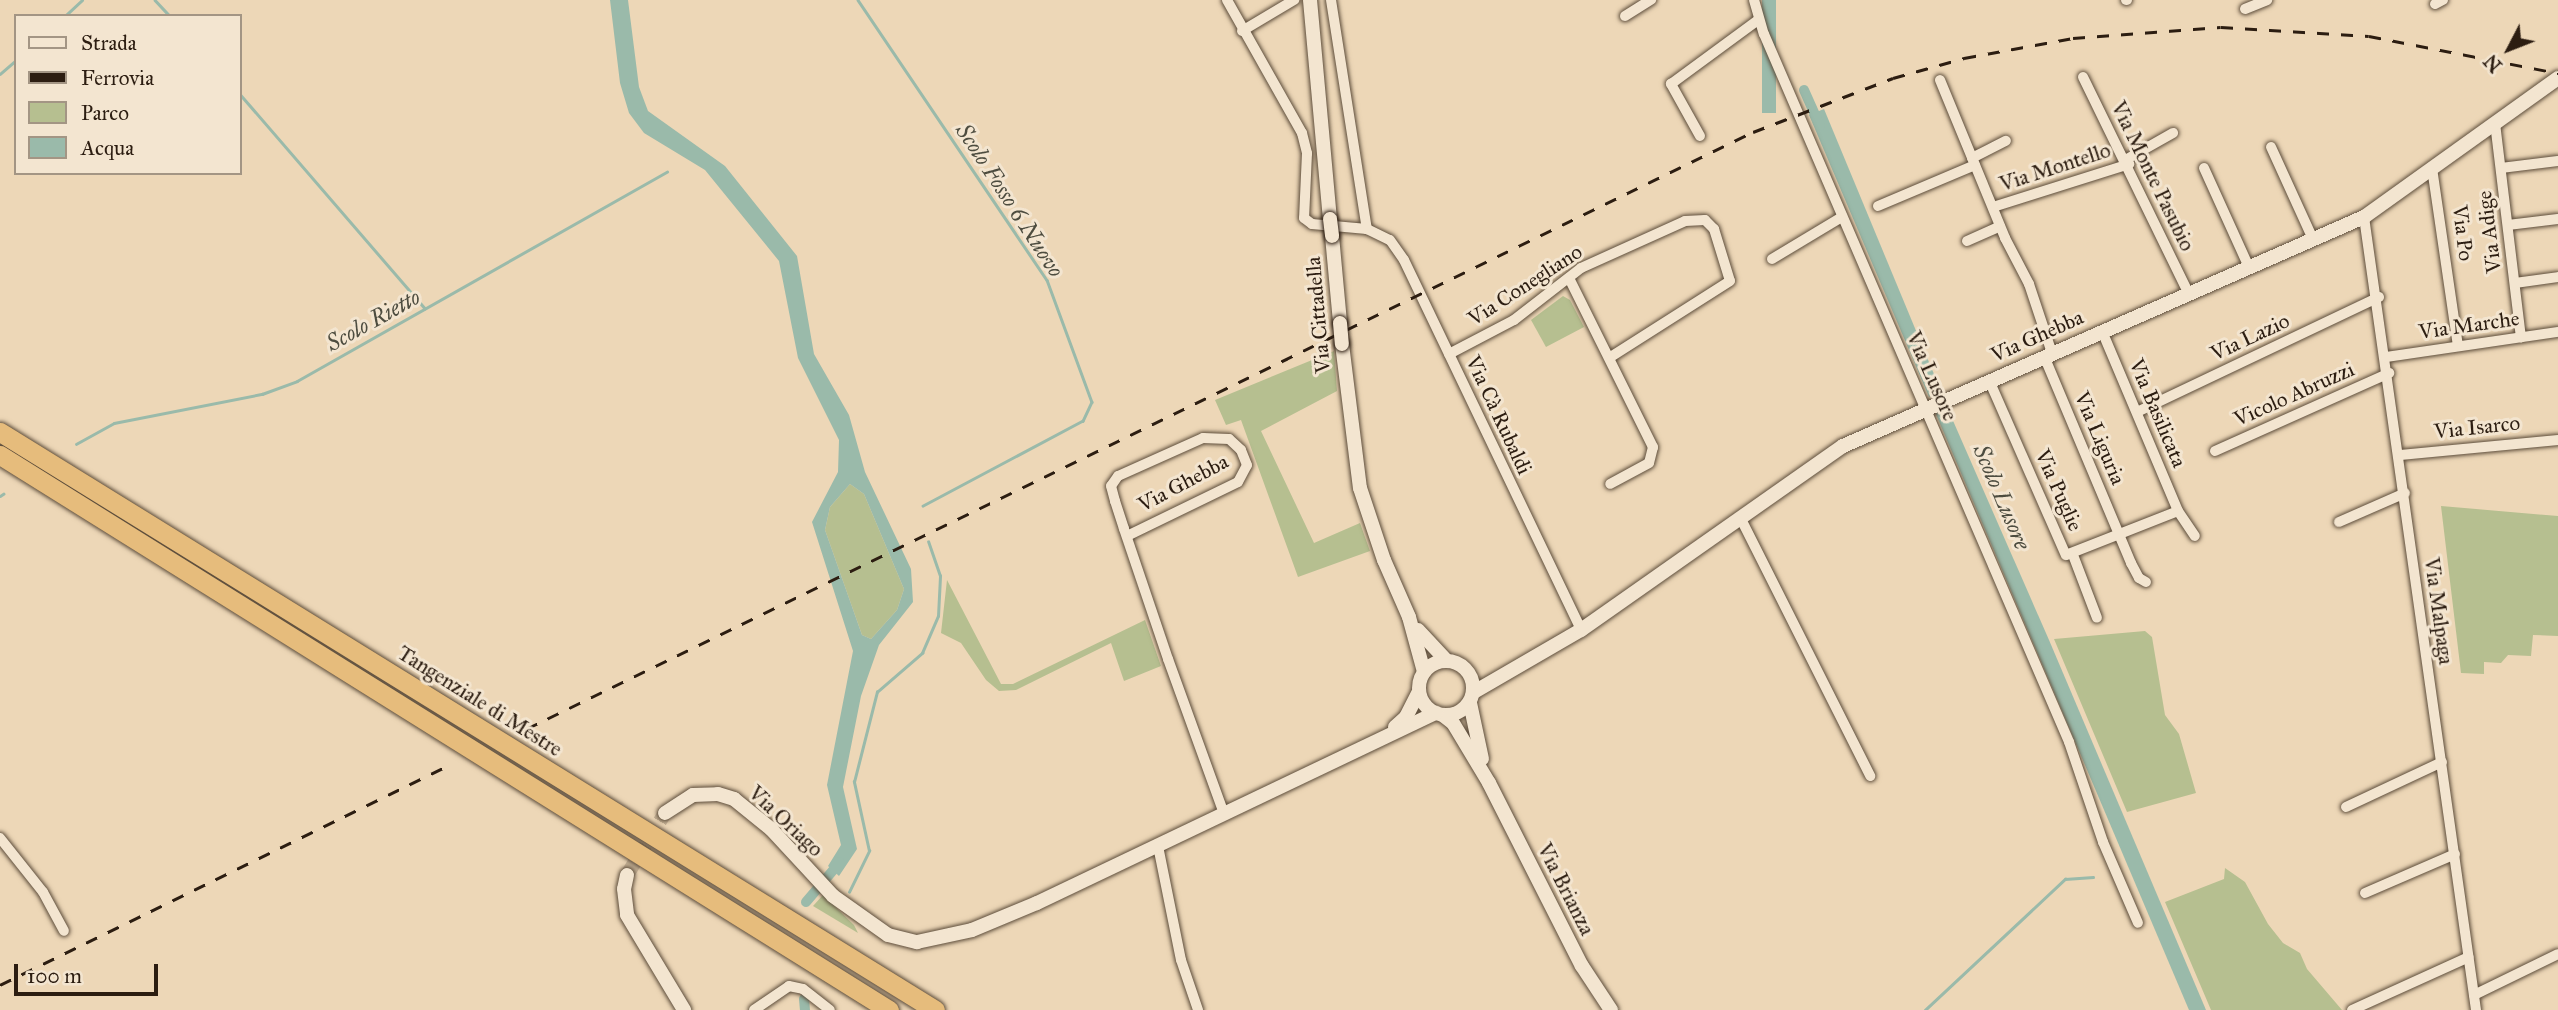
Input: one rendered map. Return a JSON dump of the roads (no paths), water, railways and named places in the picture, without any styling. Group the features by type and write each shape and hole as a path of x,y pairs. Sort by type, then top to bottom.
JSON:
{"highway":[{"name":"Tangenziale di Mestre","path":"0,432 934,1010"},
{"path":"0,454 890,1010"}],"street":[{"name":"Via Cà Rubaldi","path":"1227,0 1242,31 1302,133 1307,153 1304,218 1312,224 1367,229 1390,240 1404,260 1581,630"},
{"name":"Via Cittadella","path":"1310,0 1342,344 1360,488 1384,560 1409,617 1424,673"},
{"path":"1331,0 1367,229"},
{"path":"1625,16 1651,0"},
{"name":"Via Lusore","path":"1754,0 1758,20 2069,742 2103,842 2138,923"},
{"path":"2245,9 2267,0"},
{"path":"1242,31 1291,3 1302,11 1312,26"},
{"path":"1700,136 1671,84 1758,20"},
{"name":"Via Monte Pasubio","path":"2083,77 2128,162 2188,292"},
{"name":"Via Montello","path":"1940,80 2000,226 2029,284 2048,354"},
{"name":"Via Ghebba","path":"1472,697 1581,630 1843,446 2248,264 2364,217 2495,123 2556,84"},
{"name":"Via Adige","path":"2495,123 2521,337"},
{"name":"Via Montello","path":"1993,207 2128,162 2173,132"},
{"path":"1878,205 1973,161 2006,141"},
{"path":"2271,147 2312,237"},
{"path":"2501,168 2558,161"},
{"name":"Via Po","path":"2432,167 2458,346"},
{"path":"2204,169 2248,264"},
{"path":"1772,259 1842,217"},
{"name":"Via Malpaga","path":"2364,217 2379,297 2476,1010"},
{"name":"Via Conegliano","path":"1449,354 1514,320 1569,278 1685,221 1700,218 1714,229 1731,275 1727,285 1609,358"},
{"path":"2508,225 2558,219"},
{"path":"1967,241 2000,226"},
{"path":"2515,283 2558,277"},
{"path":"1569,278 1653,453 1649,463 1609,484"},
{"name":"Via Lazio","path":"2137,412 2379,297"},
{"name":"Via Basilicata","path":"2102,331 2178,511"},
{"name":"Via Marche","path":"2386,356 2558,332"},
{"name":"Via Liguria","path":"2048,354 2120,534 2139,578 2146,582"},
{"name":"Vicolo Abruzzi","path":"2215,451 2389,373"},
{"name":"Via Puglie","path":"1989,380 2066,555 2073,555 2178,511"},
{"name":"Via Ghebba","path":"1125,533 1238,482 1247,465 1241,450 1229,439 1203,438 1118,476 1111,486 1125,533 1224,814"},
{"name":"Via Isarco","path":"2400,455 2558,440"},
{"path":"2339,522 2404,493"},
{"path":"2178,511 2195,536"},
{"path":"1740,517 1870,776"},
{"path":"2073,555 2096,618"},
{"name":"Via Cittadella","path":"1409,617 1431,648 1447,661"},
{"path":"1198,1010 1181,960 1158,846 1381,738 1440,715 1458,713 1472,697 1467,670 1447,661 1424,673 1419,692 1406,717 1381,738"},
{"name":"Via Ghebba","path":"1467,670 1486,675 1521,668"},
{"path":"1419,692 1424,705 1440,715"},
{"name":"Via Brianza","path":"1472,697 1489,783"},
{"name":"Via Brianza","path":"1440,715 1453,723 1489,783 1582,966 1611,1010"},
{"path":"2346,807 2442,762"},
{"name":"Via Oriago","path":"665,813 685,798 701,793 734,799 833,896 888,935 903,941 934,940 1015,912 1158,846"},
{"path":"0,838 43,892 64,931"},
{"path":"2365,893 2455,854"},
{"path":"627,875 624,889 627,915 684,1010"},
{"path":"2474,995 2558,954"},
{"path":"2352,1010 2469,957"},
{"path":"754,1010 789,986 803,989 830,1010"}],"water":[{"path":"610,0 628,0 639,87 648,111 725,166 797,256 814,354 849,415 865,472 911,569 913,602 879,645 861,696 843,787 857,849 839,876 828,866 841,845 827,785 853,651 812,522 838,472 839,440 798,358 779,261 705,170 644,133 629,113 620,83","holes":["850,484 864,494 904,589 897,610 871,639 862,635 825,530 830,507"]},
{"path":"1762,0 1776,0 1776,113 1762,113"},
{"path":"1824,109 1941,391 1929,397 1809,115"},
{"path":"1947,407 2206,1010 2189,1010 1935,412"}],"waterway":[{"path":"67,14 82,0"},
{"path":"155,0 168,14"},
{"name":"Scolo Fosso 6 Nuovo","path":"858,0 1047,280 1092,402 1083,421 923,506"},
{"path":"0,74 14,62"},
{"name":"Scolo Lusore","path":"1804,90 1820,126"},
{"path":"242,96 425,308"},
{"name":"Scolo Rietto","path":"76,444 114,423 262,394 297,381 667,172"},
{"name":"Scolo Fosso 6 Nuovo","path":"849,892 869,851 854,782 877,692 922,653 938,616 940,576 928,542"},
{"path":"806,902 840,862"},
{"path":"1925,1010 2065,879 2093,877"},
{"path":"804,999 805,1010"}],"tunnel":[{"path":"627,875 665,813"}],"railway":[{"path":"526,729 1753,132 1893,78 1964,58 2073,38 2221,27 2369,36 2558,73"},
{"path":"0,985 447,766"}]}
